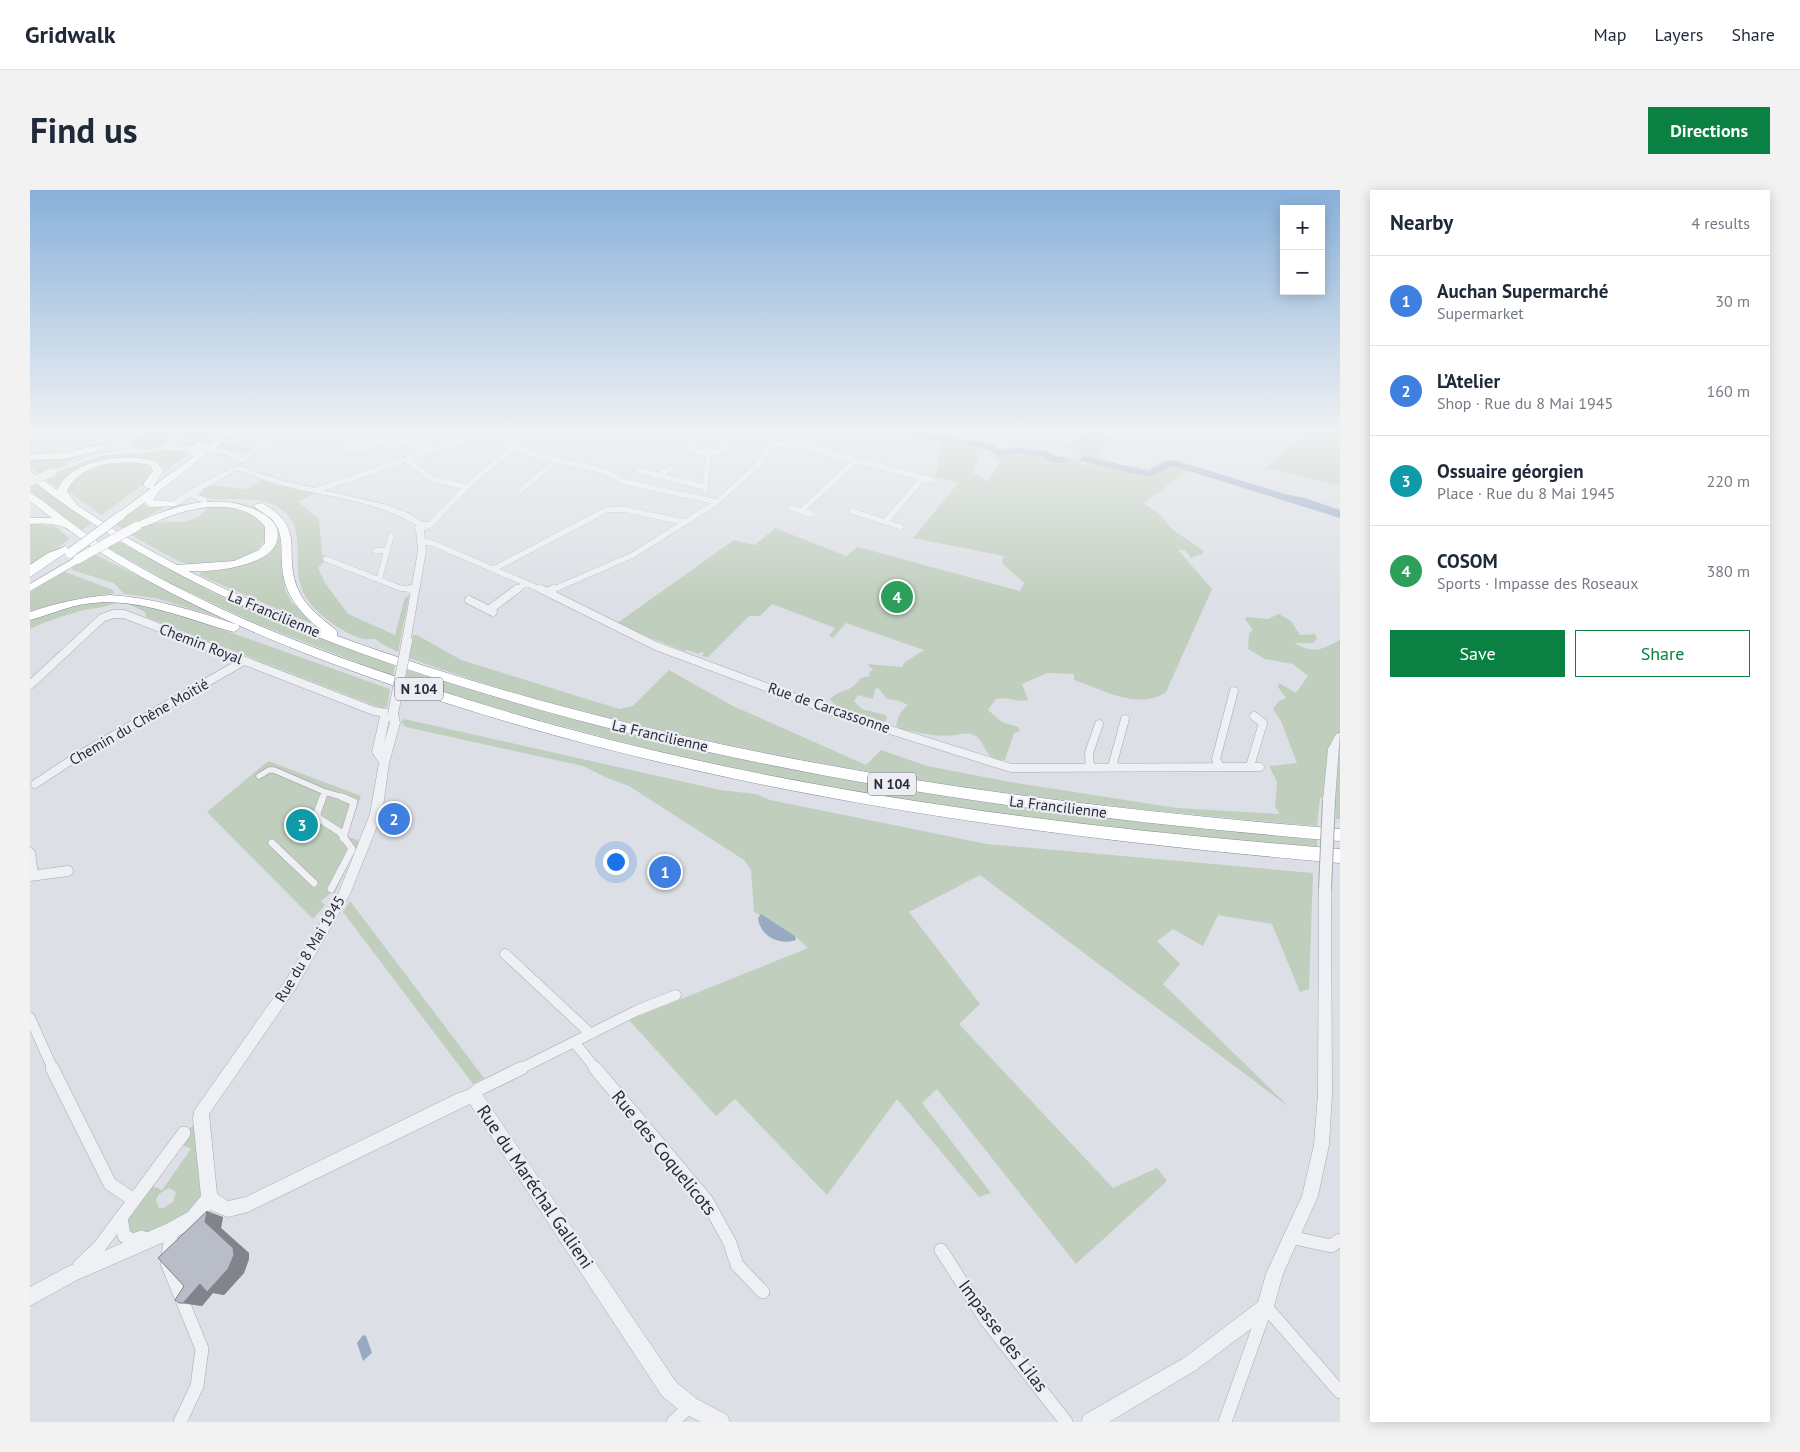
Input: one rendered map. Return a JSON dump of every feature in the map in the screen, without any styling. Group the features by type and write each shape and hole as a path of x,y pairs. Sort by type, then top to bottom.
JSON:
{"highway":[{"name":"La Francilienne","path":"49,488 112,532 170,565 244,602 342,642 461,683 589,719 688,744 865,779 1078,811 1340,834"},
{"path":"63,488 62,491 71,505"},
{"name":"La Francilienne","path":"30,496 93,542 183,594 322,656 429,693 568,734 783,785 987,819 1082,832 1340,856"},
{"path":"173,504 204,500 234,500 254,504 269,511 281,521 287,536 289,577 296,598 306,610 342,642"},
{"path":"137,526 174,510 222,505 254,512 267,522 272,532 271,541 266,548 239,563 203,570 170,565"},
{"path":"30,521 46,520 66,524"},
{"path":"30,570 52,555 69,553"},
{"path":"30,616 66,605 96,599 142,599 173,606 322,656"}],"main road":[{"path":"30,582 149,488"},
{"path":"151,488 148,503 155,505 173,504"},
{"path":"30,574 69,553 137,526 173,504"},
{"path":"30,588 69,553"}],"street":[{"path":"173,504 198,488"},
{"path":"199,488 194,496 204,500"},
{"path":"309,488 397,511 425,526"},
{"path":"316,490 320,488"},
{"path":"425,526 437,519 466,488"},
{"path":"655,488 717,502"},
{"path":"704,499 705,488"},
{"path":"548,592 633,555 717,502 732,488"},
{"path":"801,511 825,488"},
{"path":"885,522 914,488"},
{"path":"791,508 811,514"},
{"path":"494,568 606,510 622,509 684,522"},
{"path":"852,511 901,527"},
{"path":"425,526 425,541"},
{"path":"379,580 391,536"},
{"name":"Rue de Carcassonne","path":"425,541 548,592 656,646 832,712 1011,768 1256,767 1251,763 1263,723 1254,716"},
{"name":"Rue du 8 Mai 1945","path":"209,1198 200,1119 206,1102 291,984 344,894 376,814 384,763 395,723 393,714 425,541"},
{"path":"374,551 387,550"},
{"path":"326,559 400,588 415,590"},
{"path":"469,600 492,611 526,583"},
{"name":"Chemin Royal","path":"30,685 102,618 113,614 124,614 374,712 393,714"},
{"name":"Chemin du Chêne Moitié","path":"35,784 76,757 244,661"},
{"path":"1220,768 1216,759 1234,691"},
{"path":"1115,768 1113,762 1125,719"},
{"path":"1090,768 1089,753 1100,724"},
{"path":"1225,1422 1266,1307 1267,1295 1290,1237 1307,1204 1315,1180 1325,1124 1325,889 1333,749 1340,736"},
{"path":"259,776 269,770 274,770 354,802 343,838"},
{"path":"325,792 316,813 318,818 340,832 352,849 331,889"},
{"path":"272,844 314,883"},
{"path":"30,853 32,875 68,871"},
{"path":"506,954 591,1034"},
{"path":"471,1096 479,1089 638,1010 676,995"},
{"path":"30,1018 69,1104 110,1184 134,1200"},
{"name":"Rue des Coquelicots","path":"574,1042 707,1201 730,1242 737,1265 763,1292"},
{"name":"Rue du Maréchal Gallieni","path":"209,1198 215,1206 222,1209 236,1208 262,1198 460,1099 471,1096 476,1099 669,1389 690,1406 720,1422"},
{"path":"71,1274 100,1246 184,1133"},
{"path":"30,1297 71,1274 172,1230 194,1218 209,1198"},
{"path":"122,1217 121,1231 127,1239 172,1230"},
{"path":"172,1230 172,1241 166,1263 202,1349 198,1386 180,1422"},
{"path":"1290,1237 1331,1246 1340,1240"},
{"name":"Impasse des Lilas","path":"941,1250 986,1320 1066,1422"},
{"path":"1266,1307 1340,1392"},
{"path":"1091,1422 1190,1364 1266,1307"},
{"path":"673,1422 690,1406"}],"green space":[{"path":"30,488 44,488 91,524 82,530 30,491"},
{"path":"69,488 137,488 101,515 68,491"},
{"path":"205,488 293,488 315,493 298,502 319,519 322,555 325,556 322,559 325,561 318,568 325,583 348,614 395,635 405,597 409,596 398,652 375,639 356,637 341,629 310,603 303,591 299,578 295,529 290,519 281,509 271,503 260,500 218,499 199,495"},
{"path":"954,488 1164,488 1143,503 1158,513 1173,530 1204,551 1202,554 1191,558 1185,550 1178,550 1212,589 1166,692 1155,697 1132,699 1108,693 1074,680 1074,674 1047,673 1022,684 1028,700 996,699 988,710 1002,722 1018,727 1020,731 1014,733 1005,760 997,759 988,754 978,738 971,734 941,736 900,729 896,725 897,722 901,712 908,705 900,701 887,699 878,688 875,689 873,699 858,695 854,701 862,709 886,715 887,719 884,722 846,711 830,699 838,693 849,689 861,678 870,676 869,672 873,670 868,664 902,667 904,663 924,650 846,623 833,638 829,636 835,628 772,604 760,616 749,616 708,657 702,656 704,653 701,652 699,654 687,650 684,651 616,624 734,540 755,545 775,528 846,556 858,547 1020,591 1024,583 1002,563 1004,556 913,538"},
{"path":"214,501 234,502 264,510 282,531 285,589 292,603 313,621 310,623 199,575 201,572 227,569 260,557 273,523 262,513 250,507 237,505 223,504 166,510 174,505"},
{"path":"143,503 147,507 168,505 124,529 114,524"},
{"path":"207,507 234,509 251,515 264,527 268,535 254,552 234,562 199,565 188,564 175,559 129,534 142,527 156,523 197,518"},
{"path":"30,523 55,526 70,539 30,567"},
{"path":"118,541 213,593 395,665 393,676 255,623 176,586 107,547"},
{"path":"94,554 224,619 156,598 124,594 114,583 72,570 72,567"},
{"path":"63,571 113,590 114,593 74,599 30,611 30,592"},
{"path":"103,601 119,602 70,614 30,629 30,620 60,609"},
{"path":"124,602 170,611 390,689 387,707 381,708 146,617 145,612"},
{"path":"1279,614 1291,621 1300,635 1315,634 1317,639 1313,643 1294,643 1307,649 1322,648 1340,640 1340,819 1336,819 1336,800 1320,798 1317,826 1165,812 1014,794 864,771 675,734 598,715 522,695 409,658 413,635 417,635 461,660 619,709 633,706 669,670 733,706 866,765 881,750 927,766 1010,782 1177,808 1280,814 1275,807 1277,782 1269,766 1297,763 1281,721 1273,709 1279,701 1286,698 1278,687 1279,683 1296,693 1308,676 1293,664 1265,659 1248,649 1249,633 1253,630 1245,619 1247,617 1268,619"},
{"path":"407,670 518,704 630,734 743,759 971,800 1201,828 1317,838 1317,851 1149,835 983,815 813,786 637,746 521,715 405,681"},
{"path":"404,719 720,790 756,794 770,800 987,844 1313,873 1309,989 1300,992 1272,924 1218,915 1203,946 1173,929 1157,941 1180,964 1163,984 1289,1107 980,875 909,912 980,1004 959,1024 1113,1188 1157,1168 1167,1181 1076,1264 937,1089 922,1103 991,1193 979,1197 897,1099 827,1195 735,1099 716,1116 629,1020 808,948 795,936 754,912 751,870 744,860 629,786 583,766 406,727 401,722"},
{"path":"268,761 361,796 347,836 359,841 335,893 332,892 321,901 325,905 313,919 207,812"},
{"path":"350,901 484,1078 473,1084 343,912"},
{"path":"201,1119 209,1198 194,1218 133,1240 122,1217 184,1133","holes":["178,1143 191,1149 162,1190 148,1184","169,1188 176,1192 173,1202 163,1208 159,1208 156,1200 159,1194"]}],"water":[{"path":"761,914 795,936 796,940 783,942 771,938 762,930 758,918"},
{"path":"363,1335 366,1336 372,1353 363,1361 357,1343"}],"building":[{"path":"207,1211 205,1222 233,1248 234,1255 228,1269 207,1292 200,1284 183,1303 179,1303 175,1300 184,1286 158,1258"}],"waterway":[{"path":"1256,488 1283,497 1301,500 1340,514"}],"place":[{"name":"COSOM","path":"897,597"},
{"name":"L’Atelier","path":"394,819"},
{"name":"Ossuaire géorgien","path":"302,825"},
{"name":"Auchan Supermarché","path":"665,872"}]}
